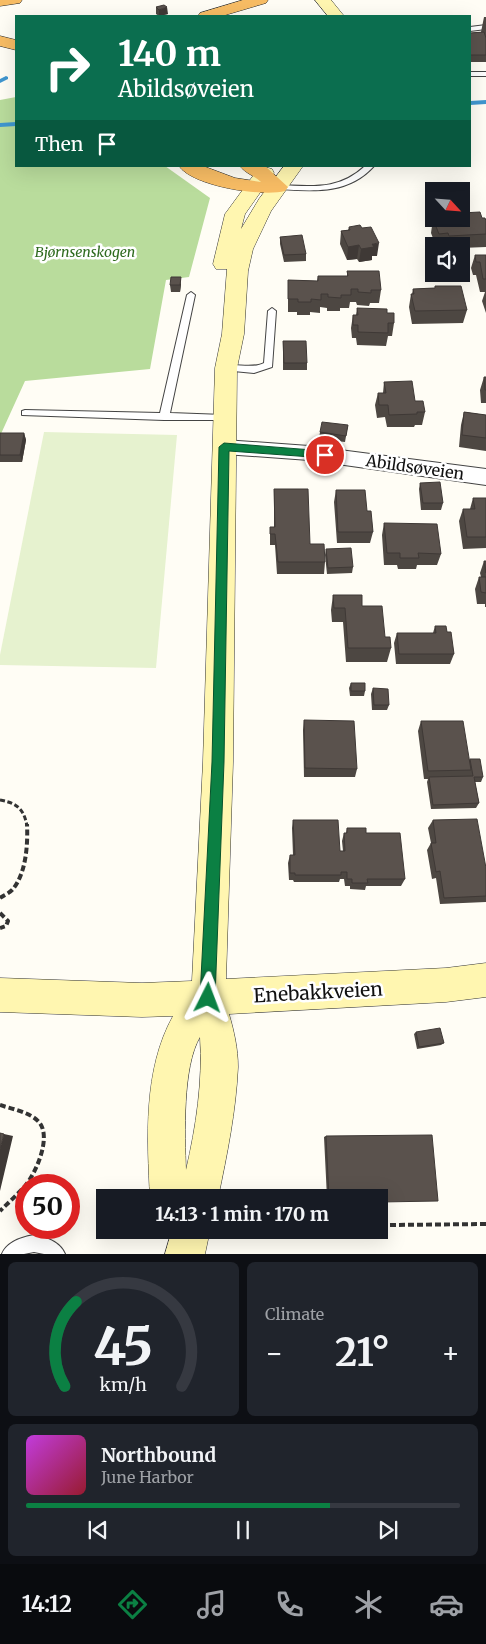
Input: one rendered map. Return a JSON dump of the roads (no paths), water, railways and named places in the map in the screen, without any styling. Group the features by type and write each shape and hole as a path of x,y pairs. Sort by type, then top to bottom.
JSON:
{"highway":[{"path":"0,1 14,0"},
{"path":"209,15 260,0"},
{"path":"0,41 15,45"},
{"path":"190,167 224,182 263,176"}],"main road":[{"path":"324,0 335,15"},
{"path":"201,1189 210,1149 220,1066 217,1035 208,998 218,762 226,368 216,336 220,278 227,240 235,214 263,176 291,167"},
{"name":"Enebakkveien","path":"0,995 142,1000 208,998 446,985 486,980"},
{"path":"168,1189 166,1148 173,1058 184,1031 208,998"},
{"path":"171,1239 172,1254"},
{"path":"185,1254 189,1239"}],"street":[{"name":"Abildsøveien","path":"224,447 309,453 486,477"}],"lane":[{"path":"471,29 486,26"},
{"path":"471,74 486,74"},
{"path":"263,176 328,188 340,187 359,178 369,167"},
{"path":"164,417 191,294"},
{"path":"226,368 263,369 269,365 272,311"},
{"path":"25,413 224,418"},
{"path":"10,1254 16,1248 28,1243 40,1243 50,1247 57,1254"}],"waterway":[{"path":"0,81 6,78"},
{"path":"471,103 486,102"},
{"path":"0,125 15,124"}],"park label":[{"name":"Bjørnsenskogen","path":"85,252"}]}
